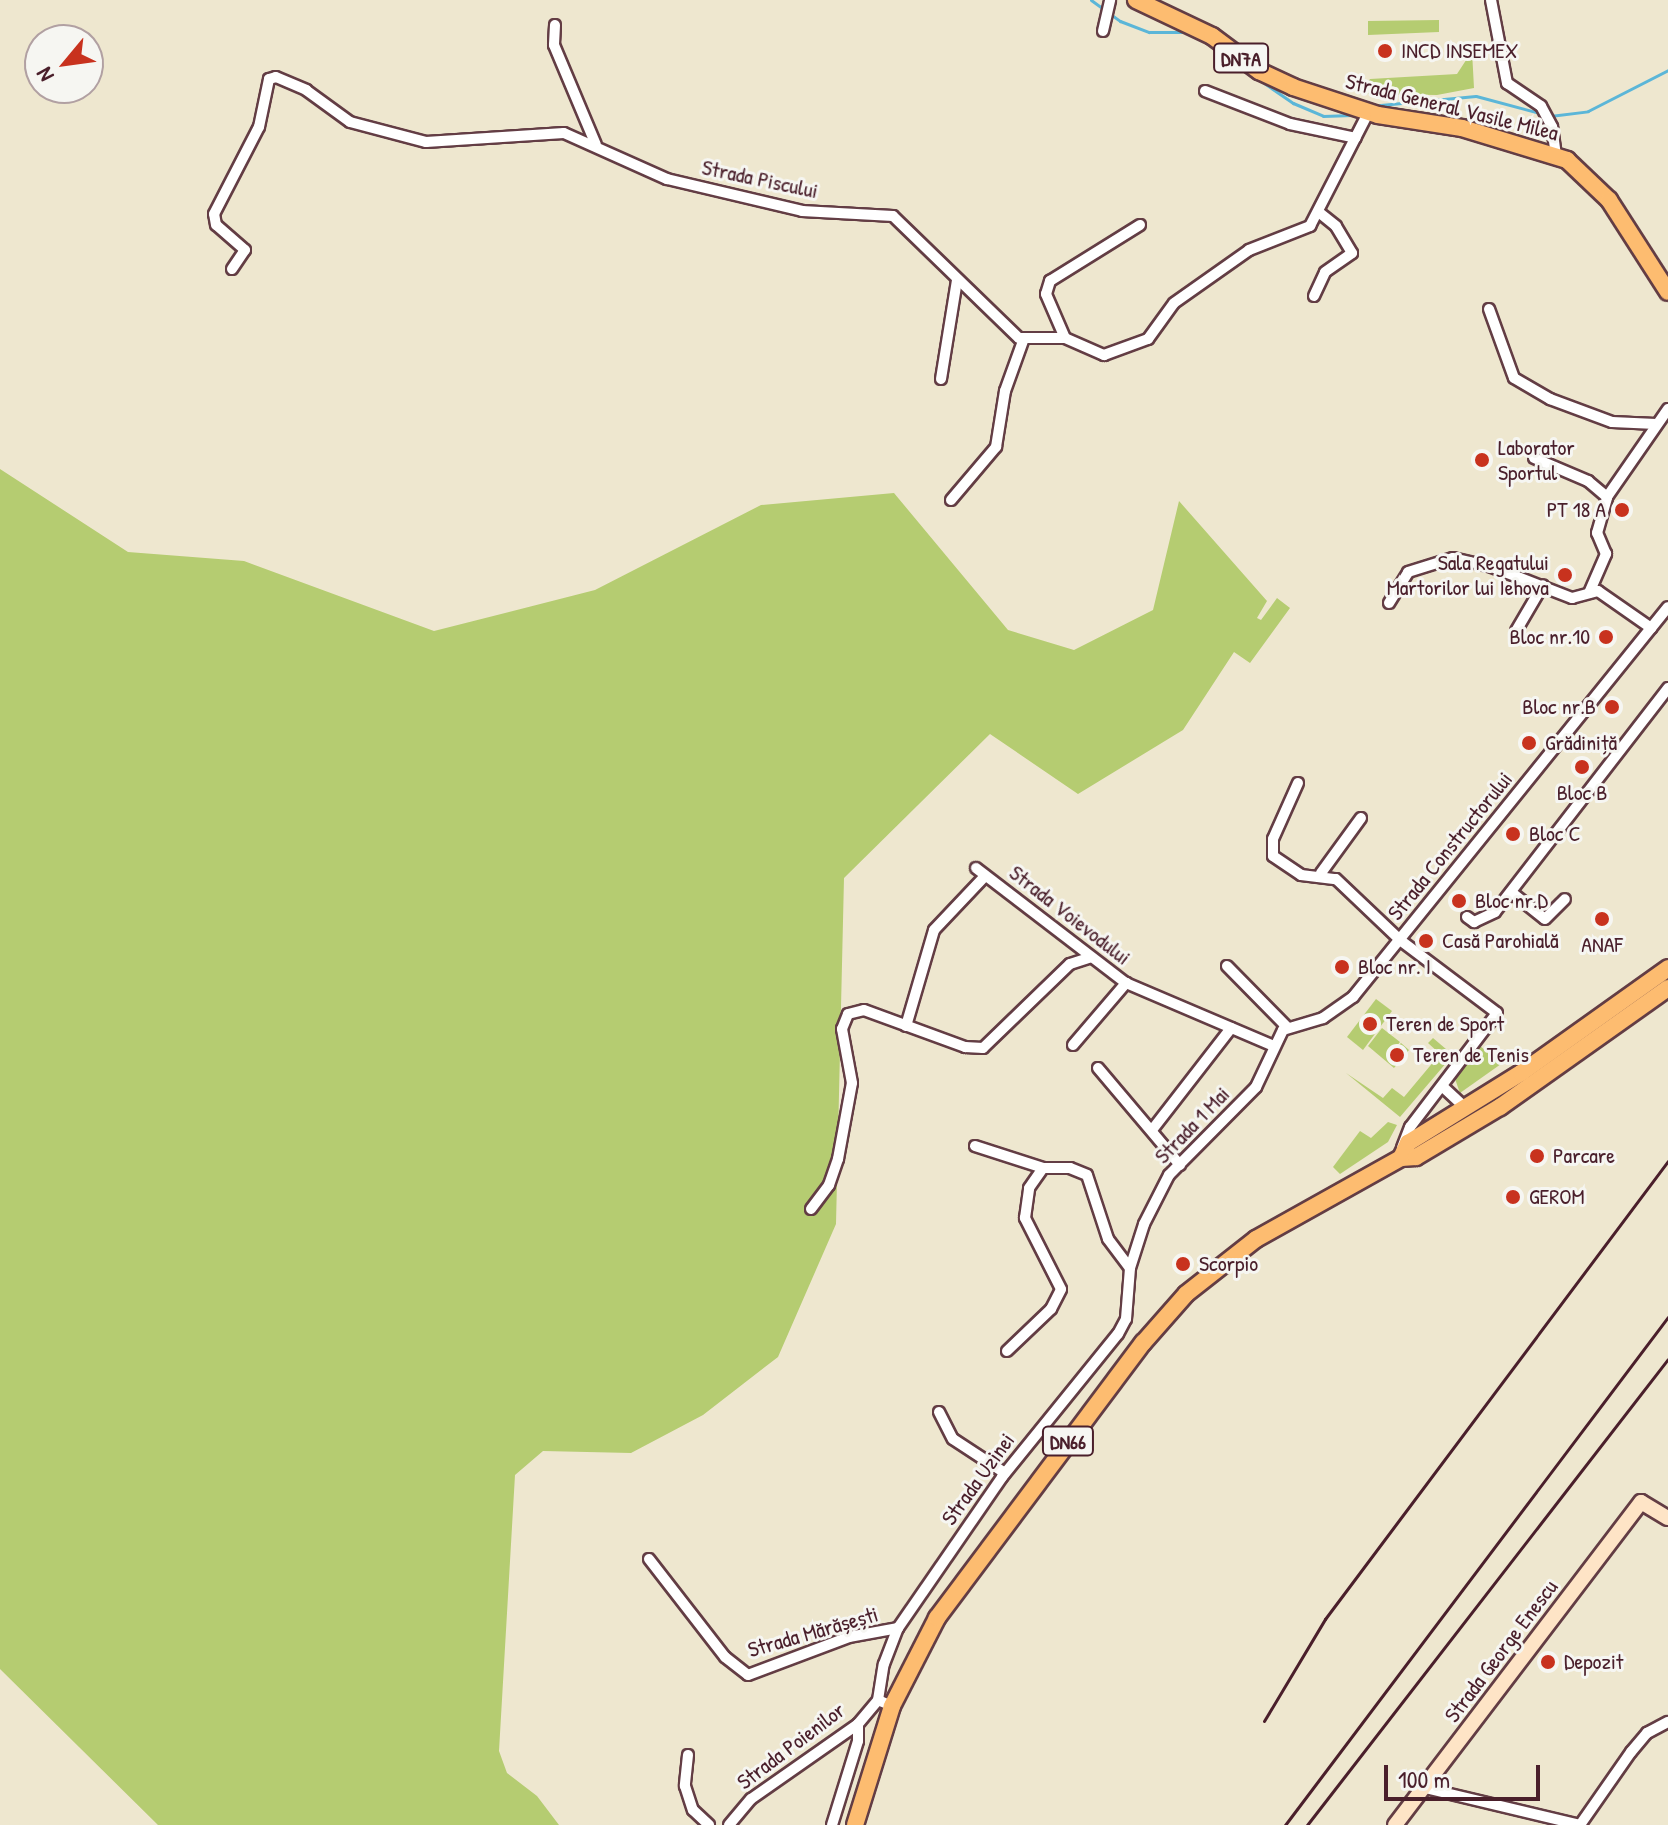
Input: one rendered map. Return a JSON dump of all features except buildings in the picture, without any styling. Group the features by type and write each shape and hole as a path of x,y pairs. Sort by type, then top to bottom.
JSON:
{"main road":[{"name":"Strada General Vasile Milea","path":"1136,0 1212,36 1274,78 1369,111 1462,128 1556,155 1576,165 1609,200 1668,292"},
{"name":"DN66","path":"1401,1158 1408,1143 1466,1108 1668,968"},
{"name":"DN66","path":"855,1825 885,1703 948,1600 1170,1311 1233,1254 1401,1158 1416,1157 1500,1107 1668,988"}],"street":[{"path":"1491,0 1507,83 1541,106 1552,127 1556,155"},
{"path":"1105,26 1110,4"},
{"path":"555,25 554,45 596,145"},
{"name":"Strada Piscului","path":"232,269 245,250 216,225 214,214 259,127 269,79 276,77 306,90 350,122 426,142 549,131 596,145 646,174 802,211 893,216 1023,341"},
{"path":"1205,91 1290,124 1356,138"},
{"path":"951,500 996,447 1005,391 1023,341 1065,338 1104,355 1136,345 1155,331 1164,312 1249,250 1310,226 1320,213 1369,111"},
{"path":"1314,296 1325,272 1352,253 1336,226 1320,213"},
{"path":"1065,338 1046,294 1050,281 1140,225"},
{"path":"941,379 957,280"},
{"path":"1489,309 1514,378 1550,399 1612,422 1656,424"},
{"path":"1589,593 1606,554 1597,533 1607,497 1668,409"},
{"path":"1534,458 1588,481 1607,497"},
{"path":"1389,603 1408,572 1453,558 1543,585 1572,598 1589,593 1607,594 1651,628"},
{"path":"1516,631 1543,585"},
{"name":"Strada Constructorului","path":"1274,1046 1288,1028 1344,1005 1668,607"},
{"path":"1467,917 1474,922 1483,919 1511,892 1668,688"},
{"path":"1298,783 1273,839 1273,856 1301,875 1321,873 1336,879 1400,940 1497,1013 1404,1136 1401,1158"},
{"path":"1321,873 1361,818"},
{"name":"Strada Voievodului","path":"976,868 1126,983 1274,1046"},
{"path":"906,1026 934,930 985,876"},
{"path":"1511,892 1545,919 1565,899"},
{"path":"811,1209 832,1178 852,1083 844,1020 855,1010 864,1010 965,1047 983,1048 1070,964 1091,957"},
{"path":"1227,966 1288,1028"},
{"path":"1073,1045 1126,983"},
{"path":"1152,1130 1231,1028"},
{"name":"Strada 1 Mai","path":"1128,1280 1152,1203 1180,1165 1256,1087 1274,1046"},
{"path":"1098,1068 1180,1165"},
{"path":"1442,1086 1453,1102 1466,1108"},
{"path":"975,1146 1043,1168 1070,1168 1087,1175 1108,1239 1130,1268"},
{"path":"1007,1351 1051,1309 1061,1289 1025,1218 1029,1188 1043,1168"},
{"name":"Strada Uzinei","path":"885,1703 884,1664 898,1628 1005,1473 1118,1334 1130,1303 1128,1280"},
{"path":"939,1412 953,1439 1005,1473"},
{"name":"Strada George Enescu","path":"1395,1825 1641,1502 1668,1518"},
{"name":"Strada Mărășești","path":"649,1559 725,1657 748,1675 849,1637 898,1628"},
{"name":"Strada Poienilor","path":"729,1825 751,1799 885,1703"},
{"path":"1425,1788 1580,1825 1647,1733 1668,1722"},
{"path":"832,1825 858,1741 858,1724"},
{"path":"688,1755 685,1786 693,1810 709,1825"}],"green space":[{"path":"1439,20 1439,32 1368,35 1368,21"},
{"path":"1472,51 1474,88 1437,95 1360,94 1370,79 1457,74"},
{"path":"0,469 128,552 244,561 434,631 595,590 761,505 894,493 1008,630 1074,650 1153,610 1179,501 1267,601 1257,618 1261,620 1277,598 1290,608 1250,663 1234,652 1183,730 1078,794 990,734 844,878 836,1224 778,1357 703,1415 631,1453 543,1451 515,1475 499,1751 507,1773 537,1796 559,1825 158,1825 0,1669"},
{"name":"Teren de Sport","path":"1376,999 1392,1011 1363,1050 1347,1037"},
{"path":"1382,1028 1400,1042 1393,1051 1401,1043 1409,1050 1394,1068 1368,1046"},
{"path":"1433,1038 1453,1055 1400,1117 1346,1073 1383,1098 1392,1088 1404,1097 1440,1054 1428,1043"},
{"path":"1479,1045 1501,1064 1460,1093 1454,1076"},
{"path":"1388,1122 1397,1125 1388,1142 1340,1174 1333,1167 1360,1131 1371,1138"}],"waterway":[{"path":"1091,0 1120,21 1149,32 1186,32"},
{"path":"1229,59 1293,103 1323,116 1352,115"},
{"path":"1550,116 1588,111 1668,70"},
{"path":"1370,106 1476,96 1543,114"}],"railway":[{"path":"1264,1721 1325,1619 1668,1161"},
{"path":"1285,1825 1668,1317"},
{"path":"1307,1825 1668,1359"}],"place":[{"name":"INCD INSEMEX","path":"1385,51"},
{"name":"Laborator Sportul","path":"1482,460"},
{"name":"PT 18 A","path":"1622,510"},
{"name":"Sala Regatului Martorilor lui Iehova","path":"1565,575"},
{"name":"Bloc nr.10","path":"1606,637"},
{"name":"Bloc nr.B","path":"1612,707"},
{"name":"Grădiniță","path":"1529,743"},
{"name":"Bloc B","path":"1582,767"},
{"name":"Bloc C","path":"1513,834"},
{"name":"Bloc nr.D","path":"1459,901"},
{"name":"ANAF","path":"1602,919"},
{"name":"Casă Parohială","path":"1426,941"},
{"name":"Bloc nr. I","path":"1342,967"},
{"name":"Teren de Sport","path":"1370,1024"},
{"name":"Teren de Tenis","path":"1397,1055"},
{"name":"Parcare","path":"1537,1156"},
{"name":"GEROM","path":"1513,1197"},
{"name":"Scorpio","path":"1183,1264"},
{"name":"Depozit","path":"1548,1662"}]}
